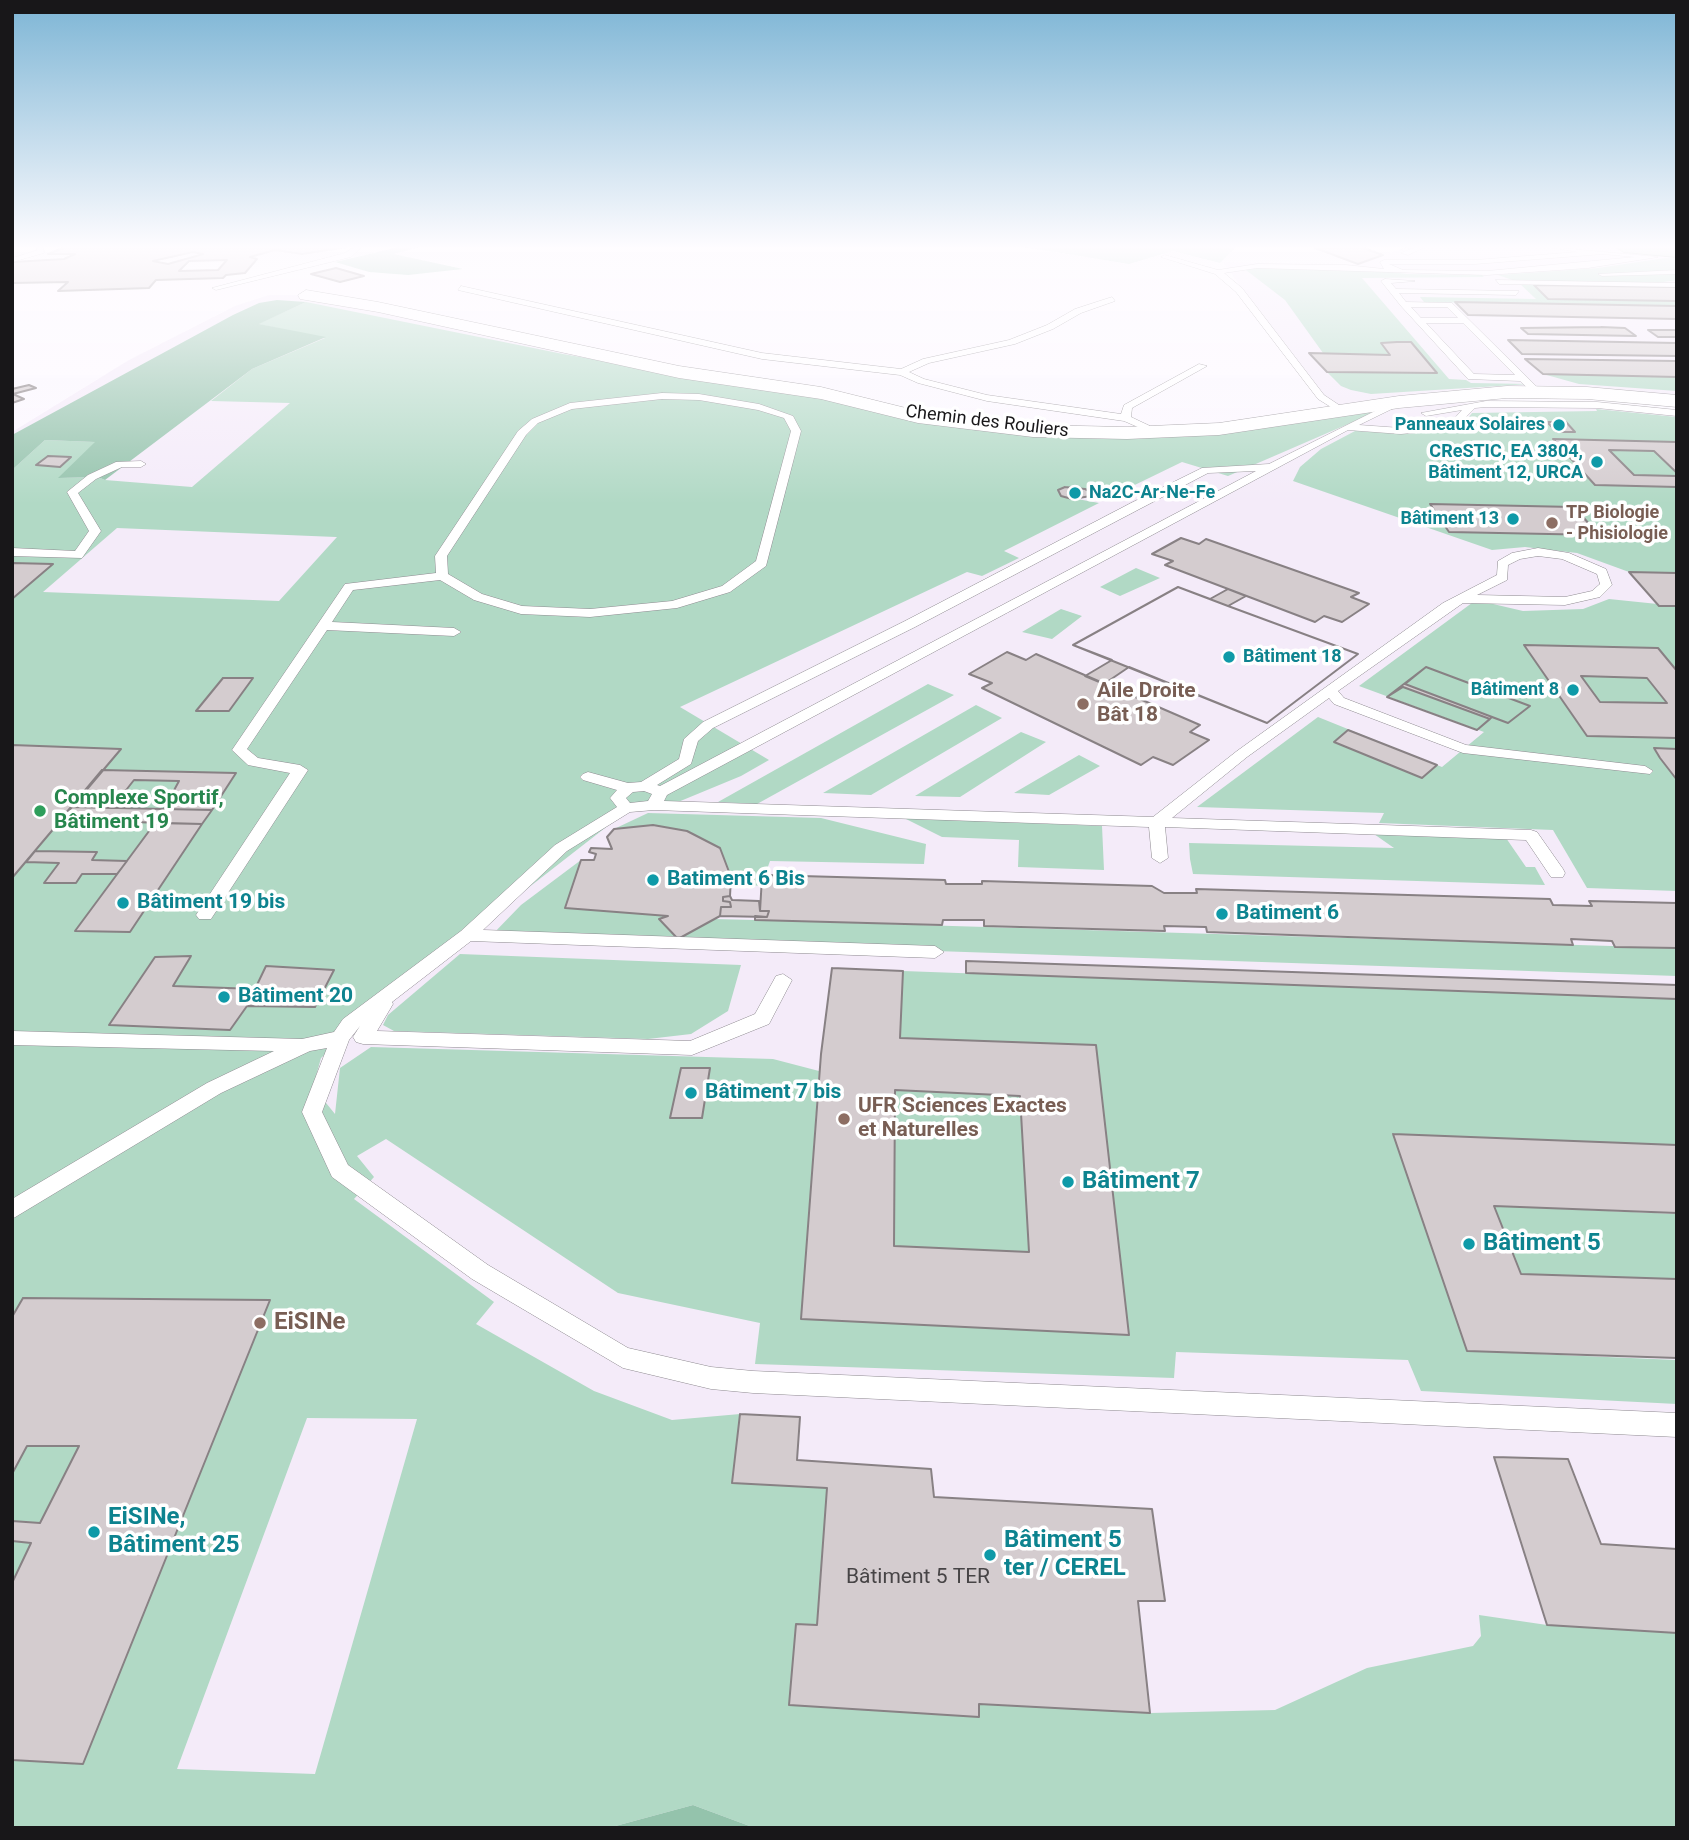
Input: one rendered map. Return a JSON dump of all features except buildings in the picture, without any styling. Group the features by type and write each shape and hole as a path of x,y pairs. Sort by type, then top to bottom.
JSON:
{"street":[{"name":"Chemin des Rouliers","path":"498,333 679,372 821,393 918,417 1033,431 1146,433 1344,419 1399,402 1529,385 1677,401"}],"lane":[{"path":"660,333 762,356 902,372 921,381 986,398 1126,418 1144,426 1146,433"},
{"path":"902,372 926,361 1012,342 1035,333"},
{"path":"1272,333 1321,397 1344,419 1401,431 1443,427 1456,422 1472,405"},
{"path":"1431,333 1471,377 1529,385"},
{"path":"1477,333 1529,385"},
{"path":"1126,418 1127,407 1202,366"},
{"path":"205,915 300,771 253,762 239,750 349,587 442,576 478,597 521,610 590,614 673,606 726,589 762,563 796,431 788,416 759,407 699,397 662,396 570,406 535,421 522,433 441,556 442,576"},
{"path":"1426,413 1472,405 1597,405 1677,413"},
{"path":"657,799 1274,467 1344,419"},
{"path":"12,552 78,555 96,531 72,492 92,477 120,464 141,464"},
{"path":"1274,467 1206,470 927,616 708,724 691,739 686,761 627,798 561,848 467,935 350,1024 340,1038 312,1112 340,1171 480,1272 623,1357 711,1378 1677,1425"},
{"path":"1157,822 1242,754 1447,606 1503,577 1502,564 1516,555 1538,552 1565,555 1602,572 1606,586 1596,594 1565,601 1534,603 1484,597 1464,599"},
{"path":"324,625 454,632"},
{"path":"1331,692 1339,701 1463,750 1645,771"},
{"path":"589,777 627,798 1157,822 1531,835 1558,873"},
{"path":"645,786 657,799"},
{"path":"1157,822 1160,858"},
{"path":"467,935 934,952"},
{"path":"387,998 363,1037 692,1048 762,1018 783,980"},
{"path":"12,1038 306,1045 340,1038"},
{"path":"12,1210 214,1088 306,1045"}],"shaded area":[{"name":"UFR Sciences Exactes et Naturelles","path":"182,333 500,333 950,421 1146,433 1341,412 1321,397 1274,333 1677,333 1677,401 1537,392 1453,403 1661,408 1677,411 1677,1828 755,1828 693,1805 608,1828 12,1828 12,432 129,360"}],"green space":[{"path":"200,333 305,333 326,337 252,369 105,480 98,477 58,478 95,442 45,440 12,470 12,435"},
{"path":"300,333 459,333 563,354 950,421 1146,433 1399,402 1228,476 1182,462 1112,496 1065,487 1058,490 1061,496 1099,503 1004,551 1019,558 982,576 967,572 680,707 769,760 741,776 666,807 637,803 387,998 321,1058 313,1087 335,1114 340,1068 371,1047 773,1059 819,1071 801,1319 1128,1335 1096,1045 900,1038 903,971 1677,999 1677,1145 1394,1134 1467,1351 1677,1360 1677,1404 1421,1391 1408,1360 1176,1352 1174,1378 755,1364 760,1323 618,1293 386,1139 357,1156 374,1177 354,1199 494,1302 476,1324 594,1391 672,1420 740,1414 733,1483 827,1488 817,1625 796,1624 789,1705 978,1717 979,1704 1150,1713 1275,1710 1367,1668 1473,1646 1481,1636 1479,1615 1547,1625 1677,1633 1677,1828 755,1828 693,1805 608,1828 12,1828 12,470 45,440 96,442 59,478 98,477 105,480 192,487 290,403 211,401 252,369 325,338","holes":["117,528 336,537 279,601 43,592","307,1418 417,1419 315,1774 177,1769"]},
{"path":"1309,333 1409,333 1449,379 1471,383 1531,384 1371,394 1341,386 1327,372 1436,373 1411,342 1398,342 1390,355 1309,353 1323,353"},
{"path":"1543,374 1677,377 1677,391 1579,384"},
{"path":"1596,409 1677,417 1677,573 1629,572 1577,553 1525,547 1492,550 1293,481 1300,467 1321,449 1355,431 1428,433 1465,422 1472,413 1597,411"},
{"path":"1136,568 1160,578 1120,596 1100,587"},
{"path":"1609,599 1677,606 1677,891 1587,888 1553,830 1379,823 1384,813 1197,807 1318,717 1442,767 1484,732 1359,686 1476,600 1523,611 1583,609"},
{"path":"1061,609 1082,616 1052,639 1022,632"},
{"path":"928,684 954,695 757,804 718,802"},
{"path":"976,705 1002,718 871,795 823,793"},
{"path":"1021,732 1046,742 960,797 915,796"},
{"path":"1079,755 1100,766 1049,795 1014,793"},
{"path":"648,813 821,818 926,844 924,864 770,861 761,886 731,883 720,848 653,825 614,829"},
{"path":"904,818 1102,826 1104,870 1018,867 1019,840 942,837"},
{"path":"1374,834 1506,838 1526,867 1535,867 1545,885 1193,874 1190,859 1189,843 1394,848"},
{"path":"581,860 565,908 668,916 660,920 678,939 713,919 1677,948 1677,976 491,936 521,905"},
{"path":"460,954 741,965 728,1011 691,1034 648,1039 394,1031 383,1025 388,1015"},
{"path":"895,1090 1020,1096 1029,1252 894,1246"},
{"path":"1494,1206 1677,1214 1677,1280 1521,1274"},
{"path":"693,1805 755,1828 608,1828"}],"place":[{"name":"Panneaux Solaires","path":"1559,425"},
{"name":"CReSTIC, EA 3804, Bâtiment 12, URCA","path":"1597,462"},
{"name":"Na2C-Ar-Ne-Fe","path":"1075,493"},
{"name":"Bâtiment 13","path":"1513,519"},
{"name":"TP Biologie - Phisiologie","path":"1552,523"},
{"name":"Bâtiment 18","path":"1229,657"},
{"name":"Bâtiment 8","path":"1573,690"},
{"name":"Aile Droite Bât 18","path":"1083,704"},
{"name":"Complexe Sportif, Bâtiment 19","path":"40,811"},
{"name":"Batiment 6 Bis","path":"653,880"},
{"name":"Bâtiment 19 bis","path":"123,903"},
{"name":"Batiment 6","path":"1222,914"},
{"name":"Bâtiment 20","path":"224,997"},
{"name":"Bâtiment 7 bis","path":"691,1093"},
{"name":"UFR Sciences Exactes et Naturelles","path":"844,1119"},
{"name":"Bâtiment 7","path":"1068,1182"},
{"name":"Bâtiment 5","path":"1469,1244"},
{"name":"EiSINe","path":"260,1323"},
{"name":"EiSINe, Bâtiment 25","path":"94,1532"},
{"name":"Bâtiment 5 ter / CEREL","path":"990,1555"}]}
